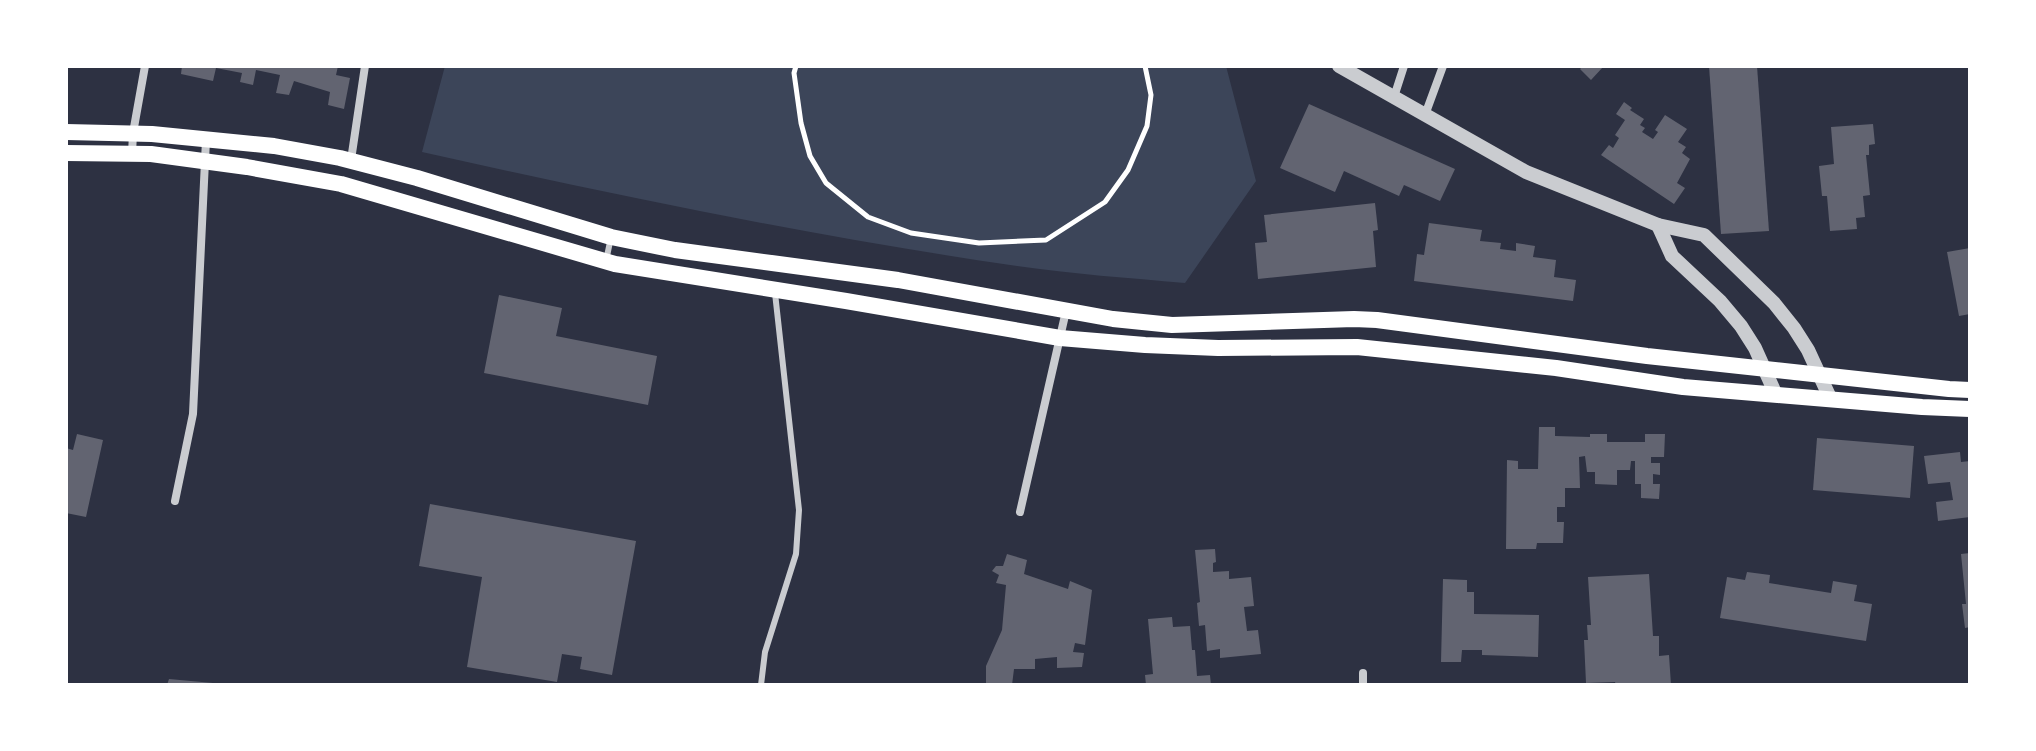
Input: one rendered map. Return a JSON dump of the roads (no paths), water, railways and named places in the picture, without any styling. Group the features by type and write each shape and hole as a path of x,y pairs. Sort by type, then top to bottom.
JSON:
{"main road":[{"path":"66,132 133,133 274,146 417,178 611,237 675,250 898,280 1113,319 1172,325 1377,320 1765,370 1970,390"},
{"path":"66,153 151,154 341,184 606,261 1060,338 1218,348 1357,347 1556,368 1683,387 1970,409"}],"street":[{"path":"132,154 145,66"},
{"path":"351,161 365,66"},
{"path":"1339,66 1526,172 1658,225 1704,235 1774,303 1794,328 1831,400"},
{"path":"1394,97 1404,66"},
{"path":"1425,115 1443,66"},
{"path":"175,501 193,414 206,139"},
{"path":"1658,225 1672,256 1720,301 1741,326 1755,348 1776,395"},
{"path":"1020,512 1066,311"},
{"path":"1363,673 1363,685"}],"lane":[{"path":"606,261 611,237"},
{"path":"697,276 701,253"},
{"path":"761,685 765,652 796,554 799,510 775,289"}]}
